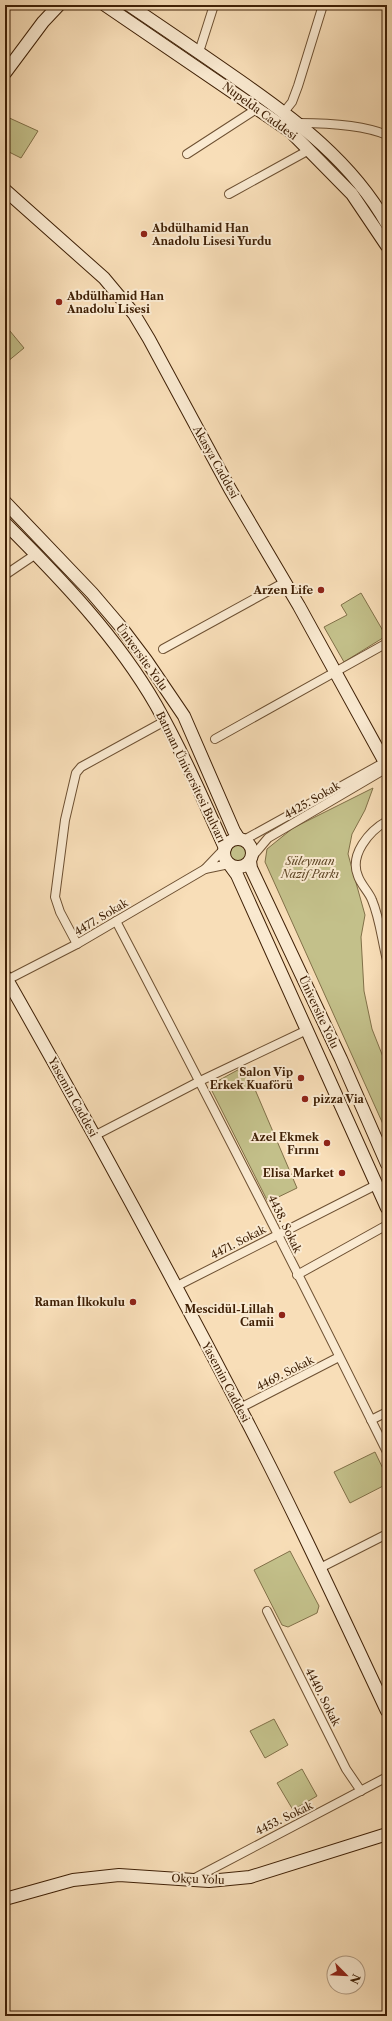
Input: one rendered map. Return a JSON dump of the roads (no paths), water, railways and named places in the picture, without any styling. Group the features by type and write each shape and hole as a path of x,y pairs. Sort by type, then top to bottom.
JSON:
{"street":[{"path":"5,73 43,22 60,5"},
{"name":"Nupelda Caddesi","path":"105,5 292,132 352,194 387,246"},
{"name":"Nupelda Caddesi","path":"129,5 199,52 299,123 334,155 364,189 387,224"},
{"path":"199,52 214,5"},
{"path":"284,112 292,102 298,86 323,5"},
{"path":"188,154 258,108"},
{"path":"299,123 315,123 377,130 387,135"},
{"path":"229,194 309,150"},
{"name":"Akasya Caddesi","path":"5,190 104,278 134,314 230,489 336,672 386,765"},
{"name":"Üniversite Yolu","path":"5,502 92,593 121,627 146,660 184,716 234,831 242,839"},
{"name":"Batman Üniversitesi Bulvarı","path":"5,523 36,554 104,630 129,663 165,721 187,765 224,848"},
{"path":"5,575 36,554"},
{"path":"163,649 285,582"},
{"path":"215,739 387,643"},
{"path":"77,944 60,912 55,897 65,820 76,773 81,767 157,724 165,721"},
{"path":"205,869 230,841 242,839 386,765"},
{"name":"4425. Sokak","path":"251,859 268,838 386,765"},
{"path":"387,821 379,826 367,838 356,862 358,877 372,899 387,960"},
{"path":"205,869 229,864 242,867 251,859 251,847 242,839"},
{"path":"224,848 224,857 238,875 387,1208"},
{"name":"Üniversite Yolu","path":"251,859 251,868 341,1059 387,1164"},
{"name":"4477. Sokak","path":"6,978 77,944 205,869"},
{"name":"4438. Sokak","path":"116,921 200,1081 387,1452"},
{"name":"Yasemin Caddesi","path":"6,978 94,1136 240,1408 320,1568 387,1711"},
{"path":"94,1136 200,1081 307,1030"},
{"name":"4471. Sokak","path":"175,1287 376,1184"},
{"path":"297,1275 387,1225"},
{"name":"4469. Sokak","path":"240,1408 339,1358"},
{"path":"371,1420 387,1412"},
{"path":"320,1568 387,1534"},
{"name":"4440. Sokak","path":"267,1612 346,1769 361,1791"},
{"name":"4453. Sokak","path":"192,1880 259,1843 387,1777"},
{"name":"Okçu Yolu","path":"5,1899 46,1887 92,1878 119,1875 209,1882 250,1877 387,1834"}],"place":[{"name":"Abdülhamid Han Anadolu Lisesi Yurdu","path":"144,234"},
{"name":"Abdülhamid Han Anadolu Lisesi","path":"59,302"},
{"name":"Arzen Life","path":"321,590"},
{"name":"Salon Vip Erkek Kuaförü","path":"301,1078"},
{"name":"pizza Via","path":"305,1099"},
{"name":"Azel Ekmek Fırını","path":"327,1143"},
{"name":"Elisa Market","path":"342,1173"},
{"name":"Raman İlkokulu","path":"133,1302"},
{"name":"Mescidül-Lillah Camii","path":"282,1315"}],"park label":[{"name":"Süleyman Nazif Parkı","path":"310,867"}]}
